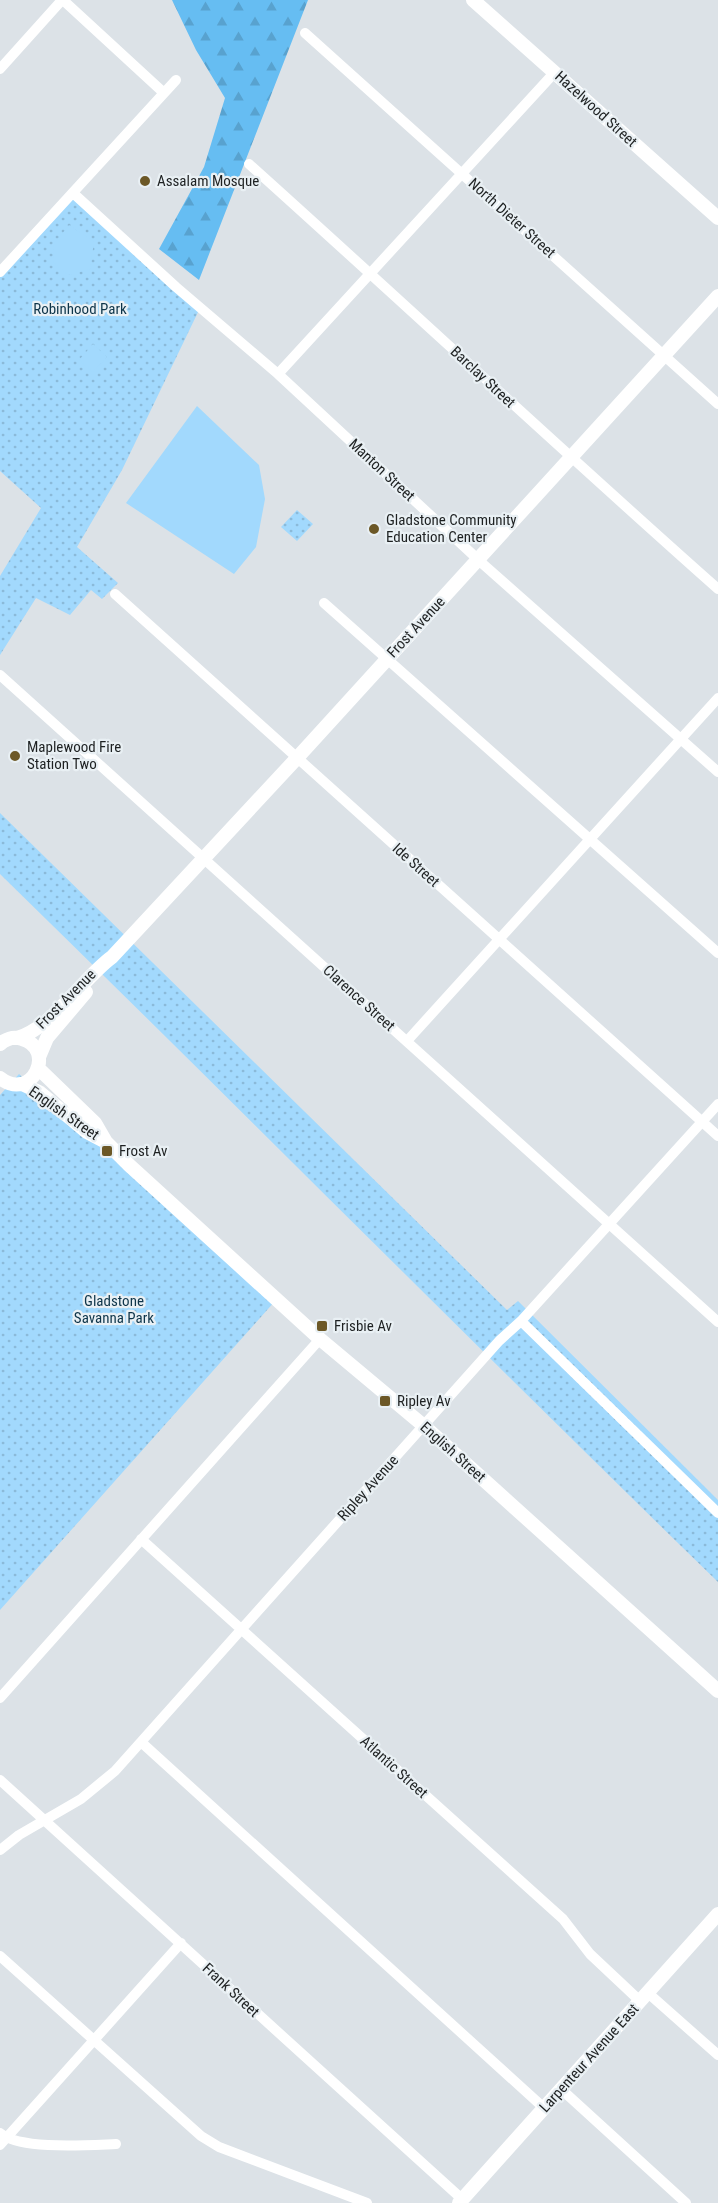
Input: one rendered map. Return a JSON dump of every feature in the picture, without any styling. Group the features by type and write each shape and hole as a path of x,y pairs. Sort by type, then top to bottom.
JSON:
{"street":[{"path":"0,69 63,0 164,93"},
{"name":"Hazelwood Street","path":"473,0 718,218"},
{"name":"North Dieter Street","path":"305,33 718,404"},
{"path":"278,374 555,72"},
{"path":"0,272 176,80"},
{"name":"Barclay Street","path":"249,164 570,458 718,589"},
{"name":"Manton Street","path":"73,193 176,287 278,374 478,560 718,772"},
{"name":"Frost Avenue","path":"7,1039 37,1030 99,966 112,957 297,758 718,296"},
{"name":"Ide Street","path":"115,594 718,1136"},
{"path":"324,603 718,953"},
{"name":"Clarence Street","path":"0,675 718,1322"},
{"path":"407,1041 718,698"},
{"name":"Frost Avenue","path":"8,1084 29,1080 39,1062 47,1038 104,971 112,957"},
{"name":"English Street","path":"7,1039 31,1044 39,1062 95,1123 106,1142 129,1166 320,1339 424,1426 718,1692"},
{"name":"English Street","path":"8,1084 39,1092 87,1132 106,1142"},
{"name":"Ripley Avenue","path":"0,1850 18,1835 81,1799 115,1771 499,1341 521,1321 718,1104"},
{"path":"521,1321 718,1513"},
{"path":"0,1698 320,1339"},
{"name":"Atlantic Street","path":"141,1539 563,1919 590,1954 718,2055"},
{"path":"141,1742 544,2108"},
{"name":"Frank Street","path":"0,1780 461,2201"},
{"name":"Larpenteur Avenue East","path":"461,2201 718,1914"},
{"path":"2,2138 181,1943"},
{"path":"0,1956 201,2136 219,2147 367,2203"},
{"path":"561,2089 686,2203"},
{"path":"2,2138 46,2145 116,2144"}],"green space":[{"path":"172,0 308,0 199,280 159,249 204,167 225,98 196,50"},
{"name":"Robinhood Park","path":"73,193 200,308 122,470 77,547 118,583 102,599 91,590 70,615 36,598 0,655 0,576 41,508 0,471 0,272"},
{"path":"69,225 94,242 90,269 68,275 53,262 54,244"},
{"path":"93,344 107,357 93,372 79,360"},
{"path":"197,406 259,465 265,499 256,547 234,574 126,503"},
{"path":"297,510 313,524 297,541 281,527"},
{"path":"0,813 507,1310 518,1301 718,1500 718,1582 0,874"},
{"name":"Gladstone Savanna Park","path":"19,1074 276,1300 0,1610 0,1095"}],"place":[{"name":"Assalam Mosque","path":"145,181"},
{"name":"Gladstone Community Education Center","path":"374,529"},
{"name":"Maplewood Fire Station Two","path":"15,756"},
{"name":"Frost Av","path":"107,1151"},
{"name":"Frisbie Av","path":"322,1326"},
{"name":"Ripley Av","path":"385,1401"}]}
